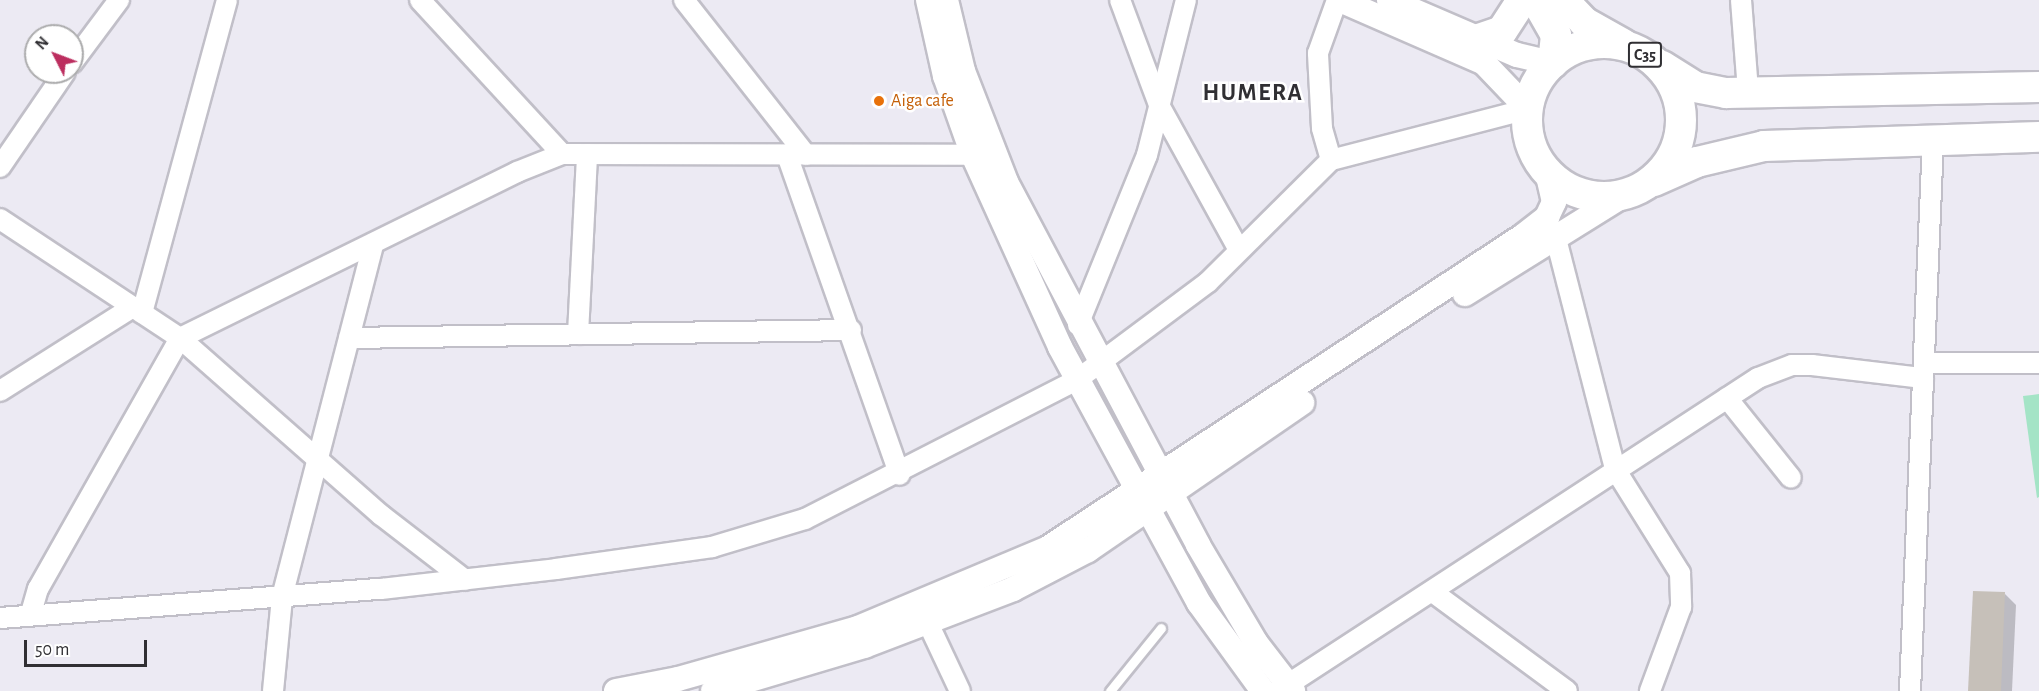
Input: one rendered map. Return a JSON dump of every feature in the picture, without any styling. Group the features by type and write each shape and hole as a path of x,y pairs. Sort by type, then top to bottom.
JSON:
{"main road":[{"path":"1479,39 1502,31 1522,0"},
{"name":"C35","path":"1536,0 1557,35 1553,63"},
{"name":"C35","path":"1563,0 1584,21 1642,53 1695,87 1748,92 2039,87"},
{"name":"C35","path":"1633,190 1667,164 1681,124 1672,84 1642,53 1591,44 1553,63 1539,80 1528,109 1531,142 1547,171 1581,193 1633,190 1696,162 1764,146 2039,137"}],"street":[{"path":"84,47 119,0"},
{"path":"0,391 138,310 227,0"},
{"path":"420,0 562,154"},
{"path":"684,0 796,155 900,475"},
{"path":"928,0 945,76 982,151 1098,363 1256,643 1275,688"},
{"path":"946,0 982,151 1078,379 1199,603 1275,688"},
{"path":"1120,0 1159,105 1239,250"},
{"path":"1078,325 1148,155 1186,0"},
{"path":"0,617 282,597 465,580 712,546 805,519 900,475 1078,379 1156,324 1239,250 1331,160 1528,109 1484,63 1339,0 1318,53 1322,128 1331,160"},
{"path":"1389,0 1479,39 1553,63"},
{"path":"1741,0 1748,92"},
{"path":"0,167 57,84"},
{"path":"1910,691 1933,141"},
{"path":"31,613 38,589 180,338 373,244 562,154 796,155 982,151"},
{"path":"578,334 587,154"},
{"path":"616,691 785,660 928,623 1050,570 1143,501 1364,351 1547,217 1554,189 1547,171"},
{"path":"1364,351 1633,190"},
{"path":"0,219 180,338 319,457 381,515 465,580"},
{"path":"1555,236 1614,469 1680,573 1681,607 1650,691"},
{"path":"273,691 282,597 373,244"},
{"path":"349,338 851,330"},
{"path":"1275,688 1434,593 1614,469 1727,398 1792,365 1923,371 2039,363"},
{"path":"1727,398 1791,478"},
{"path":"713,691 940,598 1143,501"},
{"path":"1434,593 1567,691"},
{"path":"928,623 960,691"}],"lane":[{"path":"1110,691 1161,628"}],"green space":[{"path":"2039,394 2039,497 2037,498 2023,396"}],"building":[{"path":"1973,591 2005,592 2001,691 1968,691"}],"place":[{"name":"Aiga cafe","path":"879,101"}],"district":[{"name":"HUMERA","path":"1253,94"}]}
